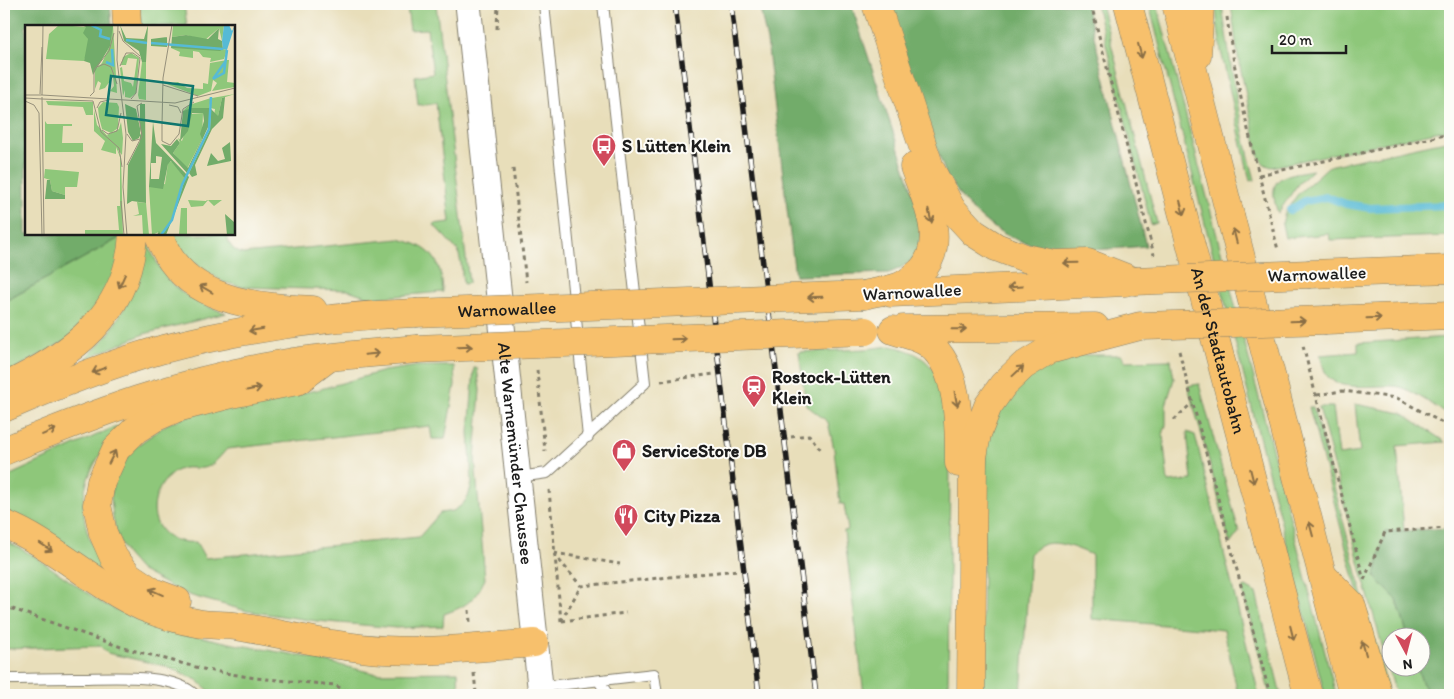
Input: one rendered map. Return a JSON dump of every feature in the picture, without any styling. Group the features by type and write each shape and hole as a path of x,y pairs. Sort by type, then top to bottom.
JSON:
{"highway":[{"path":"126,4 127,25"},
{"path":"860,4 930,214 934,238 932,252 926,266 911,280 899,287 864,295"},
{"path":"876,4 930,168 951,208 974,233 996,247 1025,258 1054,264 1088,263 1134,282"},
{"name":"An der Stadtautobahn","path":"1128,4 1308,695"},
{"path":"1176,4 1353,695"},
{"path":"1196,82 1200,4"},
{"path":"4,387 28,376 69,351 109,310 126,275 133,235"},
{"path":"159,235 172,261 190,280 218,296 282,308 374,314"},
{"name":"Warnowallee","path":"374,314 864,295 1443,266"},
{"path":"4,408 110,366 158,351 211,338 292,324 374,314"},
{"name":"Warnowallee","path":"4,451 116,406 168,390 276,364 416,349 893,330 1142,326 1450,315"},
{"path":"971,695 973,457 977,434 988,406 1003,385 1023,366 1049,350 1142,326"},
{"path":"893,330 928,343 941,356 955,392 959,420 958,695"},
{"path":"233,626 204,610 153,592 129,576 114,558 102,533 98,505 101,482 116,449 135,430 154,418 177,408 236,392 297,381 328,358"},
{"path":"4,524 23,532 103,586 143,607 198,624 233,626 343,646 384,650 463,649 534,643"},
{"path":"1323,576 1351,604 1378,695"}],"street":[{"name":"Alte Warnemünder Chaussee","path":"468,4 519,477 534,643 541,691"}],"lane":[{"path":"544,4 588,437"},
{"path":"519,477 547,474 645,383 603,4"},
{"path":"541,691 654,674 657,695"},
{"path":"4,679 138,678 167,682 191,691 195,695"},
{"path":"599,681 608,695"}],"path":[{"path":"1227,13 1232,52 1259,174 1280,257"},
{"path":"1259,174 1450,134"},
{"path":"1302,339 1364,581 1385,532 1450,528"},
{"path":"645,383 714,374"},
{"path":"1316,395 1342,391 1397,398 1450,427"},
{"path":"1174,420 1192,403"},
{"path":"791,437 809,435 822,451"},
{"path":"581,586 554,553 620,564"},
{"path":"581,586 738,570"},
{"path":"581,586 561,621 626,613"},
{"path":"4,606 124,648 207,670 255,678 335,685 352,695"},
{"path":"472,695 476,693 500,695"}],"green space":[{"path":"4,4 110,4 112,25 25,25 25,235 123,236 4,302"},
{"path":"140,4 184,4 187,25 141,25"},
{"path":"436,4 469,283 463,284 458,251 433,224 450,222 436,103 418,105 415,76 433,73 427,29 410,30 407,7"},
{"path":"759,4 851,4 922,220 919,247 913,259 899,269 889,273 795,276 767,41"},
{"path":"886,4 1086,4 1146,246 1094,250 1069,250 1046,247 1023,242 1001,232 981,217 961,197 946,175"},
{"path":"1096,4 1101,4 1157,223 1151,225"},
{"path":"1149,4 1157,4 1336,695 1325,695"},
{"path":"1215,4 1222,4 1244,136 1255,180 1250,181 1221,51"},
{"path":"1231,4 1450,4 1450,129 1272,167 1265,164 1258,154 1237,51"},
{"path":"1450,140 1450,236 1330,240 1329,234 1285,238 1282,224 1285,212 1298,194 1329,166"},
{"path":"1313,170 1298,184 1278,213 1275,201 1275,184 1285,176"},
{"path":"172,235 227,235 232,247 243,254 399,239 420,246 433,256 440,271 443,292 372,298 348,290 243,287 223,282 199,266 181,249"},
{"path":"123,236 118,267 102,302 67,340 4,375 4,302"},
{"path":"144,241 147,241 160,268 177,288 198,302 226,313 144,334 85,359 108,335 126,305"},
{"path":"1450,337 1450,416 1417,395 1400,387 1353,386 1335,382 1328,377 1320,355 1358,352 1358,343"},
{"path":"891,346 920,356 940,379 950,456 948,695 864,695 844,531 848,530 844,504 840,504 834,449 828,422 806,405 799,352"},
{"path":"1072,355 1122,355 1124,361 1171,360 1174,379 1166,405 1166,425 1163,435 1168,482 1192,480 1187,432 1195,435 1259,695 1238,695 1224,630 1092,619 1092,555 1066,545 1052,543 1035,549 1030,554 1021,695 981,695 985,448 993,422 1012,390 1048,363"},
{"path":"418,366 454,366 455,385 445,439 432,439 430,426 227,449 210,466 204,468 183,468 172,474 160,489 154,507 158,525 164,533 179,541 196,542 205,558 419,537 440,513 453,511 462,505 468,497 472,483 469,432 474,368 477,368 480,390 475,459 485,579 469,602 444,614 443,626 396,628 317,621 247,611 192,596 175,589 140,570 126,554 118,539 113,518 111,498 113,481 124,461 135,447 167,424 194,414 317,390 384,371"},
{"path":"1199,384 1239,532 1230,544 1188,386"},
{"path":"1355,404 1402,413 1445,442 1397,446 1404,531 1385,532 1375,577 1397,600 1405,626 1382,626 1382,645 1319,407 1333,407 1339,455 1360,452"},
{"path":"1309,407 1313,407 1382,668 1382,676 1384,676 1387,687 1385,695"},
{"path":"127,424 98,458 88,479 84,495 84,510 90,539 112,581 4,513 4,478 110,429"},
{"path":"1450,528 1450,695 1430,695 1420,676 1432,676 1432,626 1405,626 1397,600 1375,577 1385,532"},
{"path":"4,540 34,556 102,603 161,628 307,657 373,673 458,672 459,695 214,695 197,680 165,666 107,653 100,646 4,649"},
{"path":"1246,587 1256,593 1281,695 1270,695 1242,589"},
{"path":"1391,676 1420,676 1430,695 1396,695"}],"waterway":[{"path":"1290,210 1305,201 1327,197 1346,204 1370,208 1450,205"}],"railway":[{"path":"675,4 759,695"},
{"path":"731,4 816,695"}],"place":[{"name":"S Lütten Klein","path":"604,167"},
{"name":"Rostock-Lütten Klein","path":"754,408"},
{"name":"ServiceStore DB","path":"624,472"},
{"name":"City Pizza","path":"626,537"}]}
